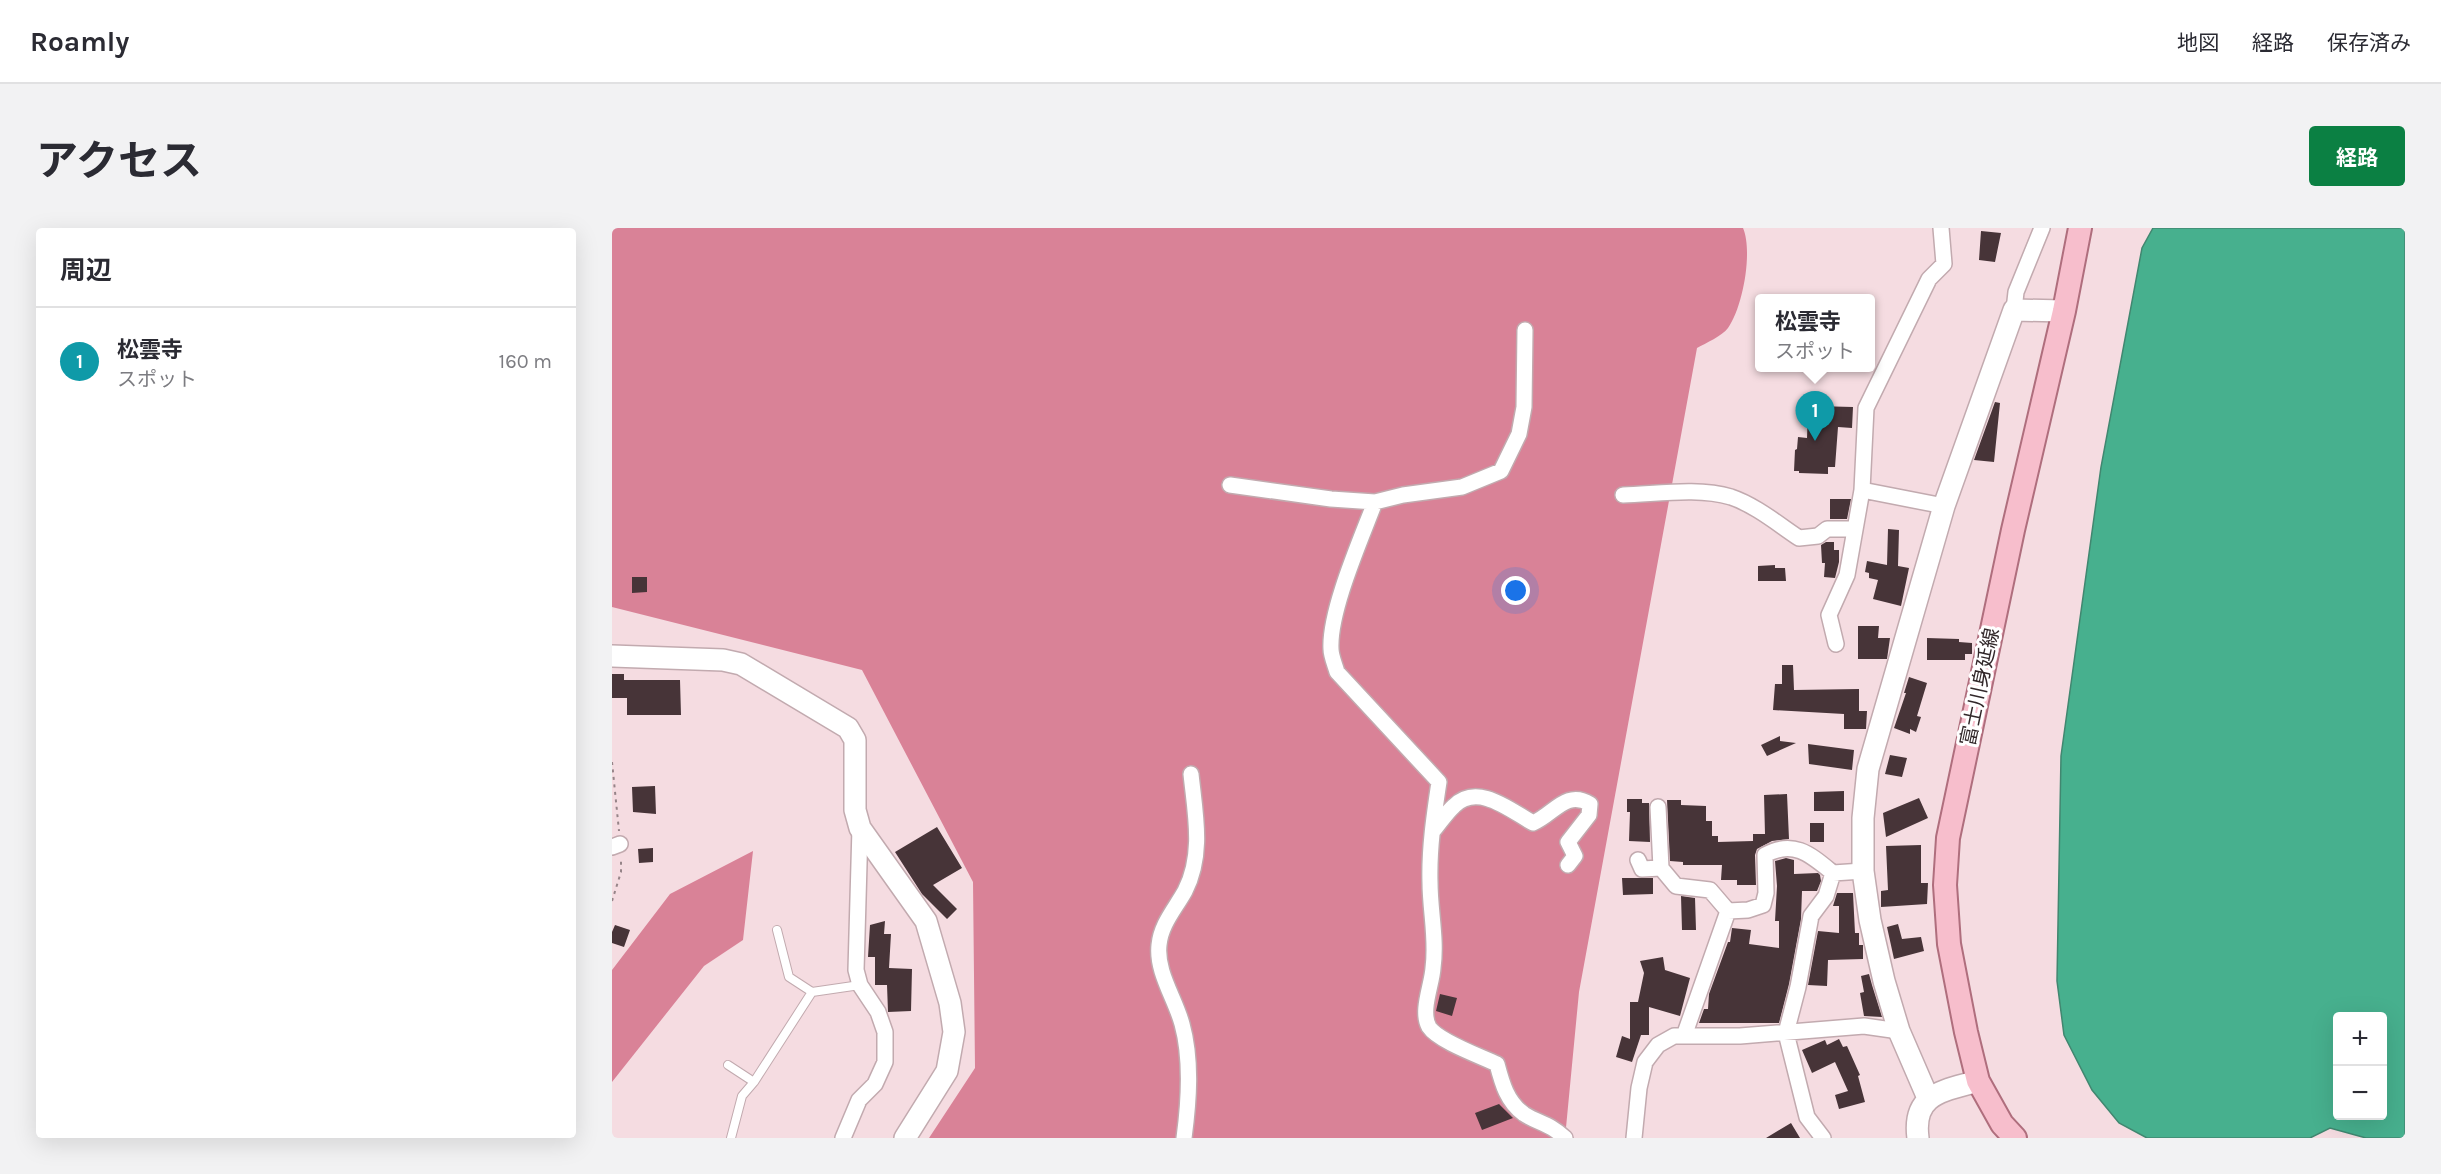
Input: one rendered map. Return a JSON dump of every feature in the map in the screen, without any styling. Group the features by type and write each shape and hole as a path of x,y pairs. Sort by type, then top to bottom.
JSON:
{"main road":[{"name":"富士川身延線","path":"2015,1138 2002,1124 1978,1081 1949,944 1945,885 1948,838 2080,228"}],"street":[{"path":"1836,644 1829,615 1847,574 1862,489 1866,408 1929,279 1944,264 1941,228"},
{"path":"1928,1098 1899,1031 1870,920 1863,871 1863,818 1868,769 1944,506 2014,310 2016,292 2042,228"},
{"path":"2014,310 2064,310"},
{"path":"1230,485 1331,499 1375,502 1403,495 1462,487 1501,471 1519,434 1524,407 1525,330"},
{"path":"1862,489 1944,506"},
{"path":"1623,495 1700,493 1730,497 1748,505 1799,538 1818,536 1827,529 1855,529"},
{"path":"1375,502 1344,587 1332,630 1331,650 1337,672 1439,782 1430,882 1435,934 1433,969 1426,1007 1429,1026 1439,1036 1497,1064 1504,1088 1512,1103 1525,1114 1552,1126 1565,1138"},
{"path":"612,656 723,660 741,664 848,728 855,740 855,810 860,828 856,970 860,985 878,1012 885,1032 885,1062 875,1084 859,1100 843,1138"},
{"path":"1184,1138 1189,1102 1182,1025 1160,965 1159,945 1164,924 1185,890 1194,864 1198,835 1191,774"},
{"path":"1433,831 1456,804 1471,796 1486,797 1533,824 1543,819 1563,801 1583,800 1590,804 1589,815 1568,842 1575,855 1568,865"},
{"path":"1658,807 1661,868 1676,886 1710,890 1728,911"},
{"path":"860,828 926,921 950,1003 954,1032 947,1071 905,1138"},
{"path":"1728,911 1748,910 1763,905 1766,893 1765,855 1776,849 1804,850 1833,873 1863,871"},
{"path":"1638,860 1642,869 1661,868"},
{"path":"1823,1138 1807,1117 1786,1033 1798,987 1811,916 1826,896 1833,873"},
{"path":"1684,1036 1728,911"},
{"path":"1634,1138 1639,1088 1645,1062 1658,1045 1674,1036 1786,1033 1864,1026 1899,1031"},
{"path":"1918,1138 1917,1121 1921,1108 1928,1098 1978,1081"}],"lane":[{"path":"777,930 789,977 812,992 860,985"},
{"path":"731,1138 742,1096 754,1082 812,992"},
{"path":"728,1065 754,1082"}],"shaded area":[{"path":"612,228 1743,228 1746,238 1747,264 1738,307 1725,331 1697,348 1579,992 1565,1138 929,1138 975,1068 973,882 862,670 612,607"},
{"path":"2153,228 2405,228 2405,1138 2366,1138 2330,1128 2310,1138 2147,1138 2119,1123 2092,1090 2064,1035 2057,981 2061,756 2101,467 2142,248"},
{"path":"753,851 743,940 704,966 612,1082 612,970 670,894"}],"building":[{"path":"1981,231 2001,233 1995,262 1979,260"},
{"path":"1995,402 2000,403 1994,462 1974,460"},
{"path":"1815,406 1853,407 1852,428 1838,427 1835,467 1828,467 1828,474 1794,471 1798,437 1807,438 1808,411 1812,411"},
{"path":"1830,499 1851,499 1847,519 1830,519"},
{"path":"1888,529 1899,530 1898,566 1909,568 1901,606 1873,599 1878,580 1869,578 1869,573 1865,572 1867,561 1887,565"},
{"path":"1834,542 1834,550 1839,550 1835,578 1824,577 1825,563 1822,563 1821,545"},
{"path":"1775,565 1775,568 1785,568 1786,581 1758,581 1758,566"},
{"path":"632,577 647,577 647,592 632,593"},
{"path":"1858,626 1879,626 1878,638 1890,638 1887,659 1858,659"},
{"path":"1927,638 1959,639 1959,642 1972,643 1972,654 1965,654 1965,660 1927,660"},
{"path":"1782,665 1793,665 1794,690 1859,689 1859,711 1867,711 1866,729 1844,729 1844,714 1773,710 1775,684 1782,684"},
{"path":"612,674 624,674 624,680 680,680 681,715 627,715 627,698 612,698"},
{"path":"1909,677 1927,683 1917,716 1921,717 1916,732 1910,729 1910,734 1894,728"},
{"path":"1780,736 1780,741 1796,743 1767,756 1761,745"},
{"path":"1808,744 1854,750 1852,770 1809,764"},
{"path":"1890,755 1907,758 1902,777 1885,774"},
{"path":"655,786 656,814 633,812 632,787"},
{"path":"1844,791 1844,811 1814,811 1814,792"},
{"path":"1787,794 1789,839 1772,841 1757,849 1755,855 1756,885 1737,885 1737,880 1721,880 1722,865 1683,865 1683,862 1670,861 1667,800 1681,800 1681,805 1706,806 1706,821 1712,821 1712,836 1718,836 1718,842 1753,841 1753,834 1765,834 1764,795"},
{"path":"1919,798 1928,818 1886,837 1883,813"},
{"path":"1627,799 1642,799 1642,803 1649,803 1650,842 1629,841 1630,812 1627,812"},
{"path":"1810,823 1824,823 1824,842 1810,842"},
{"path":"937,827 962,868 933,885 957,909 947,919 922,894 895,852"},
{"path":"1921,845 1921,883 1928,883 1927,904 1881,907 1881,891 1888,890 1886,846"},
{"path":"653,848 653,862 639,863 638,849"},
{"path":"1786,858 1794,860 1794,874 1818,873 1821,881 1817,891 1802,891 1801,919 1779,1023 1699,1023 1704,1009 1708,1009 1709,994 1728,942 1730,942 1732,928 1751,930 1749,944 1779,948 1779,921 1775,921 1777,886 1775,861"},
{"path":"1622,878 1653,878 1653,894 1623,895"},
{"path":"1837,893 1853,893 1855,933 1859,933 1859,945 1863,945 1863,959 1828,960 1827,986 1808,985 1818,931 1839,933 1839,906 1833,906"},
{"path":"1681,896 1695,898 1696,930 1682,930"},
{"path":"885,921 884,934 891,934 889,968 912,969 911,1011 888,1012 887,985 875,985 875,957 868,957 870,925"},
{"path":"1898,924 1902,939 1921,937 1924,951 1894,959 1887,927"},
{"path":"615,925 630,930 624,947 612,943 612,932"},
{"path":"1663,957 1665,970 1690,978 1680,1016 1649,1007 1649,1035 1641,1035 1632,1062 1616,1057 1622,1036 1630,1039 1630,1002 1638,1002 1644,973 1640,961"},
{"path":"1869,974 1882,1017 1864,1016 1860,993 1864,992 1861,976"},
{"path":"1440,994 1457,998 1452,1016 1436,1011"},
{"path":"1839,1039 1843,1047 1847,1046 1860,1075 1858,1076 1865,1102 1839,1109 1835,1095 1848,1091 1835,1062 1812,1073 1802,1050 1825,1040 1827,1045"},
{"path":"1499,1104 1513,1118 1482,1130 1475,1113"},
{"path":"1791,1123 1800,1138 1766,1138"}],"place":[{"name":"松雲寺","path":"1815,441"}]}
